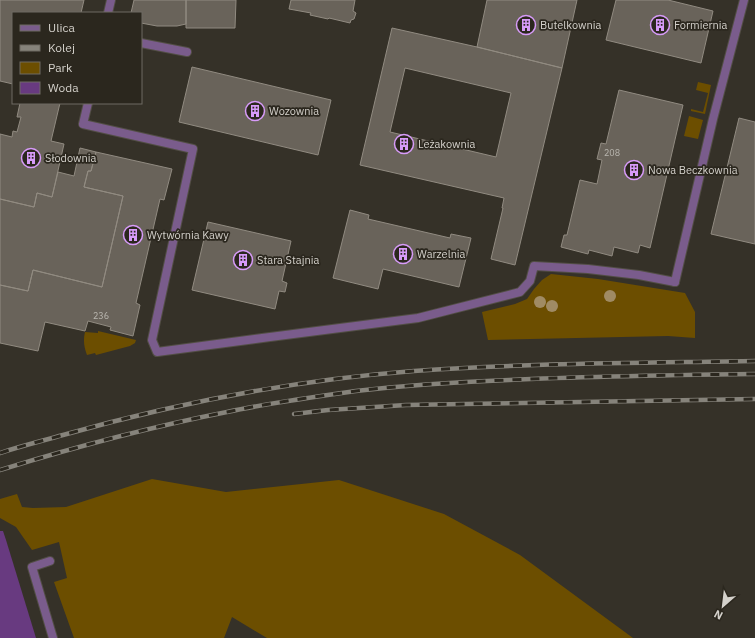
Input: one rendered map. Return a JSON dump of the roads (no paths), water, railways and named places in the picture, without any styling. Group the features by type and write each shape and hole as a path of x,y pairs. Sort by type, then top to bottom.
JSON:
{"street":[{"path":"108,12 111,0"},
{"path":"88,104 83,124 194,149 152,340 157,352 418,318 520,292 530,281 534,266 588,269 639,275 675,282 715,112 744,0"},
{"path":"142,43 187,52"},
{"path":"50,561 32,567 53,638"}],"water":[{"path":"0,531 3,531 36,638 0,638"}],"railway":[{"path":"0,453 106,423 193,403 237,394 325,380 414,371 499,366 755,361"},
{"path":"0,470 84,445 170,424 291,400 356,391 432,384 540,379 755,374"},
{"path":"294,414 328,410 406,405 755,399"}],"place":[{"name":"Butelkownia","path":"526,25"},
{"name":"Formiernia","path":"660,25"},
{"name":"Wozownia","path":"255,111"},
{"name":"Leżakownia","path":"404,144"},
{"name":"Słodownia","path":"31,158"},
{"name":"Nowa Beczkownia","path":"634,170"},
{"name":"Wytwórnia Kawy","path":"133,235"},
{"name":"Warzelnia","path":"403,254"},
{"name":"Stara Stajnia","path":"243,260"}]}
